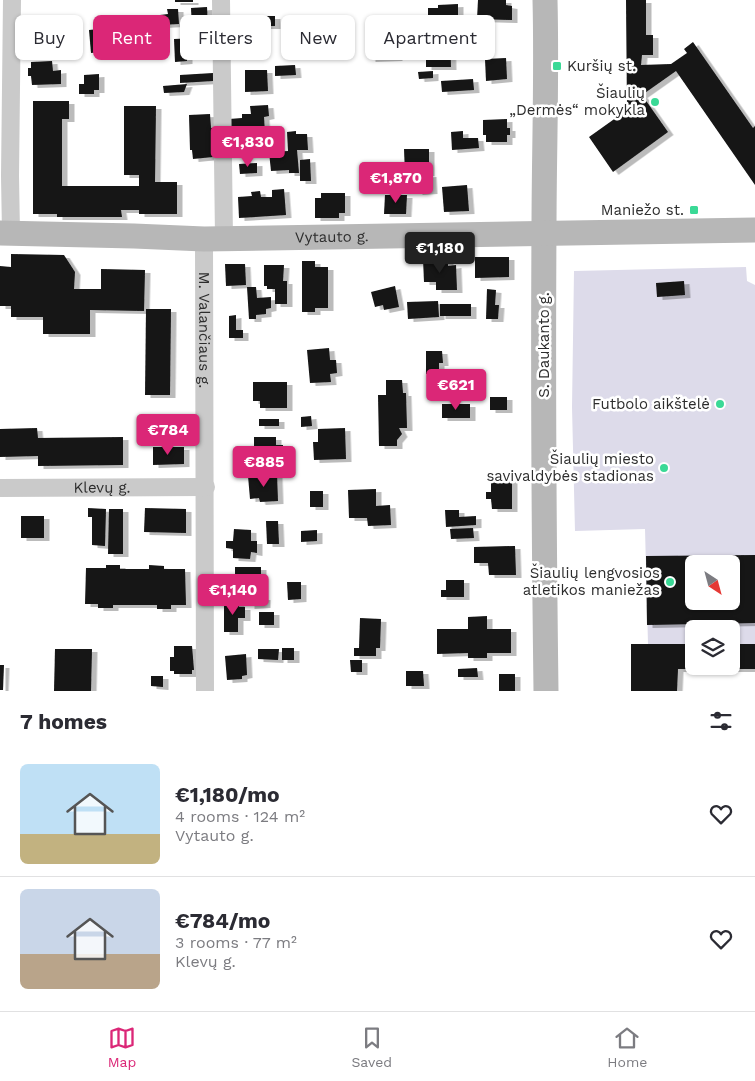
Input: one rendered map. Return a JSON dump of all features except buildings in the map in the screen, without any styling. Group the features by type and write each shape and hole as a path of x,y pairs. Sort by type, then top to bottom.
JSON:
{"main road":[{"name":"S. Daukanto g.","path":"545,0 546,691"},
{"name":"Vytauto g.","path":"6,233 214,238 755,230"}],"street":[{"path":"6,233 10,176 12,0"},
{"name":"M. Valančiaus g.","path":"205,691 206,487 221,0"},
{"name":"Klevų g.","path":"0,488 206,487"}],"shaded area":[{"name":"Šiaulių miesto savivaldybės stadionas","path":"746,267 747,281 755,285 755,644 740,644 740,620 685,620 685,644 648,644 645,529 575,531 572,407 574,271"}],"place":[{"name":"Kuršių st.","path":"557,66"},
{"name":"Šiaulių „Dermės“ mokykla","path":"655,102"},
{"name":"Maniežo st.","path":"694,210"},
{"name":"Futbolo aikštelė","path":"720,404"},
{"name":"Šiaulių miesto savivaldybės stadionas","path":"664,468"},
{"name":"Šiaulių lengvosios atletikos maniežas","path":"670,582"}]}
